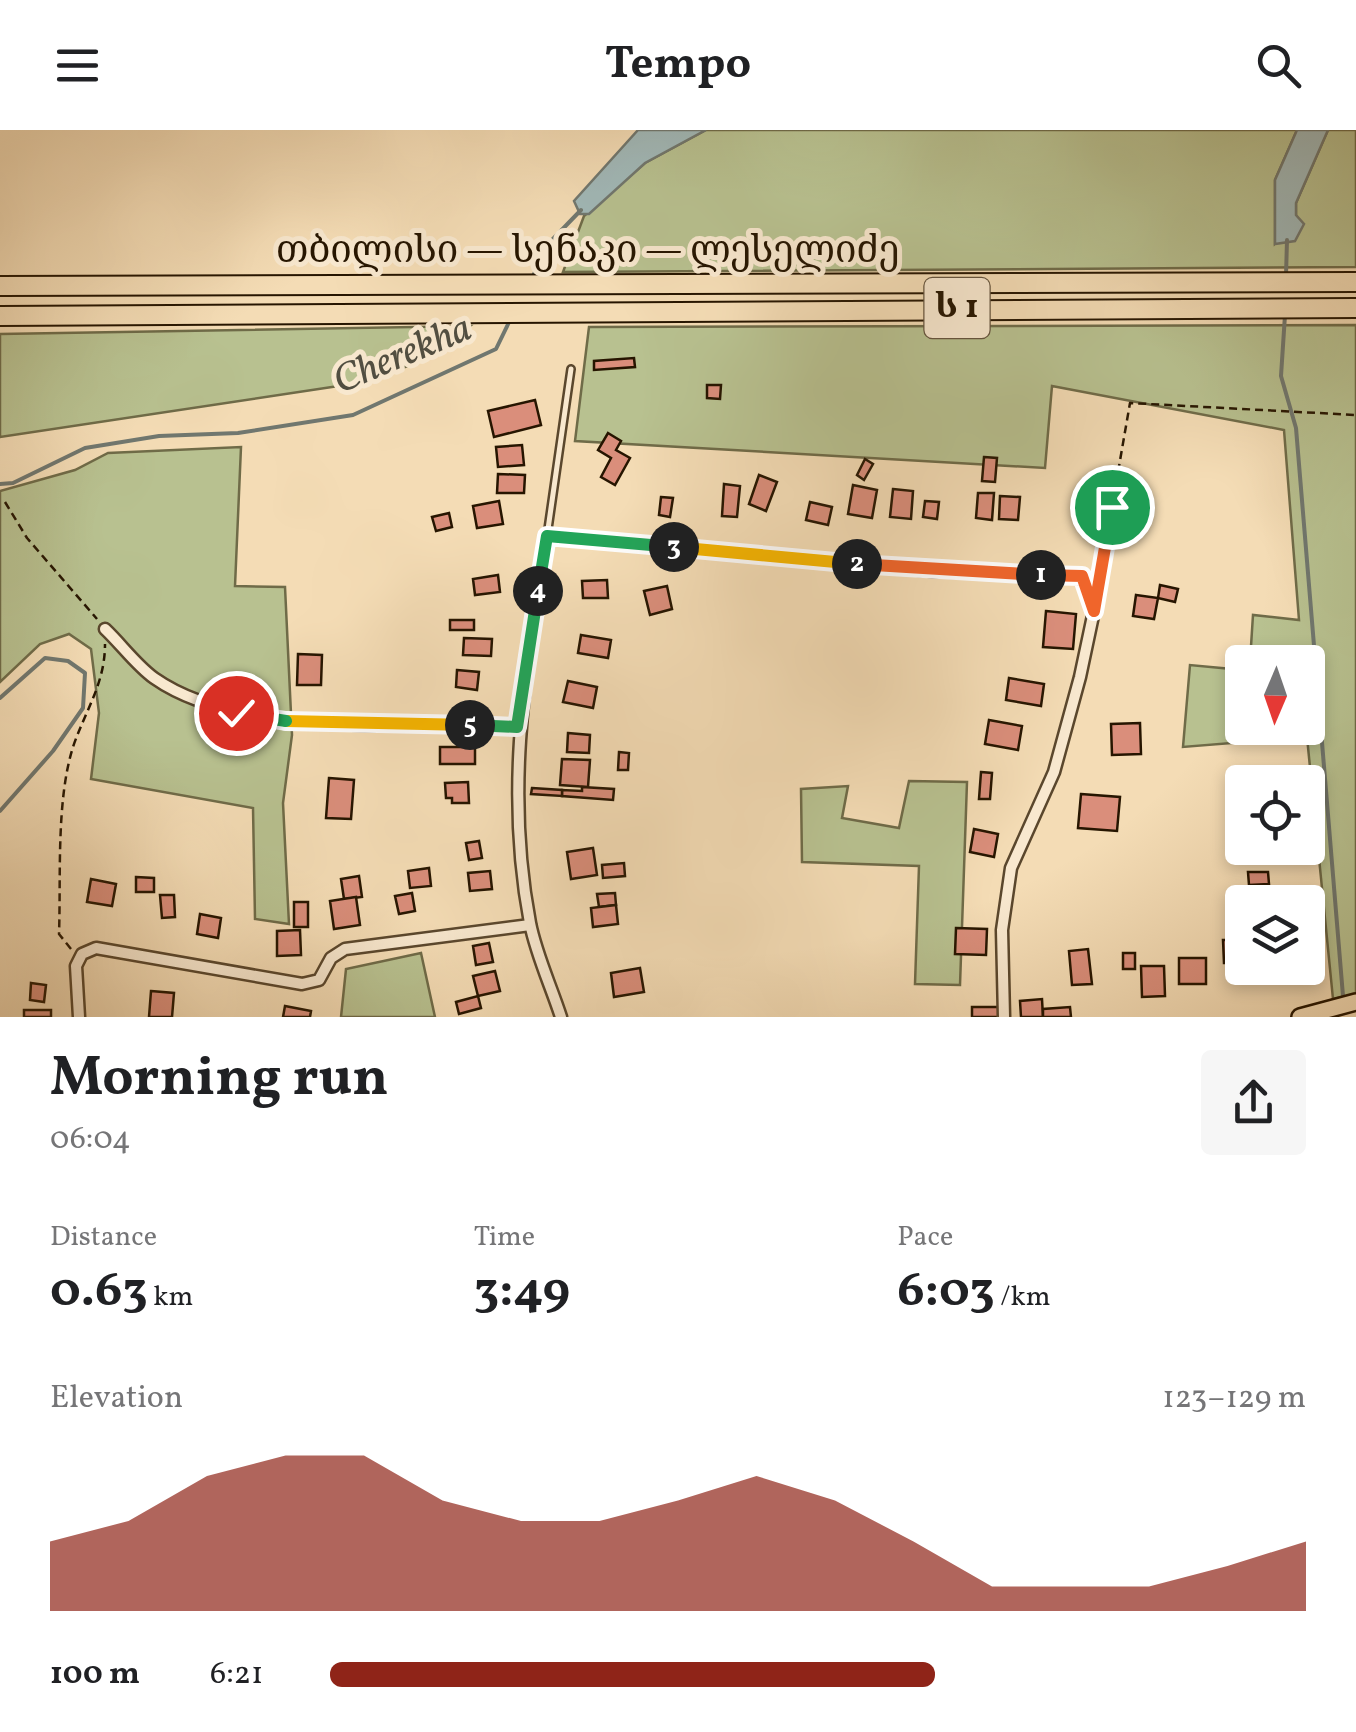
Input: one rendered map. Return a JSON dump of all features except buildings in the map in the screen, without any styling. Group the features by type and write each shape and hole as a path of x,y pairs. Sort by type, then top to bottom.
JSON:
{"highway":[{"name":"თბილისი — სენაკი — ლესელიძე","path":"0,286 1356,282"},
{"name":"თბილისი — სენაკი — ლესელიძე","path":"0,316 1356,308"}],"main road":[{"path":"1300,1017 1356,1002"}],"street":[{"path":"561,1017 530,925 519,838 517,727 547,536 933,571 1082,576 1094,611 1054,772 1011,868 1002,930 1004,1017"},
{"path":"105,629 154,677 236,713 284,721 517,727"},
{"path":"79,1017 76,966 82,954 96,948 302,984 319,980 331,958 345,948 530,925"}],"lane":[{"path":"547,536 571,369"}],"path":[{"path":"1094,611 1130,403 1356,416"},
{"path":"5,502 27,538 105,629 99,690 72,749 62,836 59,934 66,946 82,954"}],"green space":[{"path":"706,130 1297,130 1275,180 1275,243 1296,215 1296,203 1328,130 1356,130 1356,267 563,272 584,216 645,163"},
{"path":"1356,325 1356,994 1333,999 1325,885 1322,885 1320,865 1325,865 1325,765 1310,765 1308,745 1325,745 1325,645 1251,645 1253,615 1299,620 1284,430 1052,386 1045,468 575,441 589,327"},
{"path":"470,326 432,357 365,382 0,437 0,334"},
{"path":"241,447 235,586 285,587 292,735 283,803 289,924 255,919 253,808 91,779 99,713 91,649 69,634 40,644 0,682 0,491 75,470 108,453"},
{"path":"1190,665 1225,668 1225,744 1183,747"},
{"path":"909,781 967,782 960,985 915,984 919,866 802,862 801,789 848,786 842,818 899,828"},
{"path":"421,953 435,1017 341,1017 346,969"}],"water":[{"path":"638,130 706,130 645,163 589,214 580,214 574,201"},
{"path":"1297,130 1328,130 1296,203 1296,215 1304,224 1295,241 1275,244 1275,180"}],"waterway":[{"name":"Cherekha","path":"532,278 551,241 581,210"},
{"path":"1286,276 1287,240"},
{"path":"1285,315 1281,376 1296,428 1343,996"},
{"name":"Cherekha","path":"0,484 13,483 85,448 159,436 238,433 353,415 496,349 511,318"},
{"name":"Cherekha","path":"0,698 45,658 68,661 85,673 83,708 53,751 0,811"}],"route":[{"path":"236,713 284,721 517,727 547,536 933,571 1082,576 1094,611 1112,507"}]}
